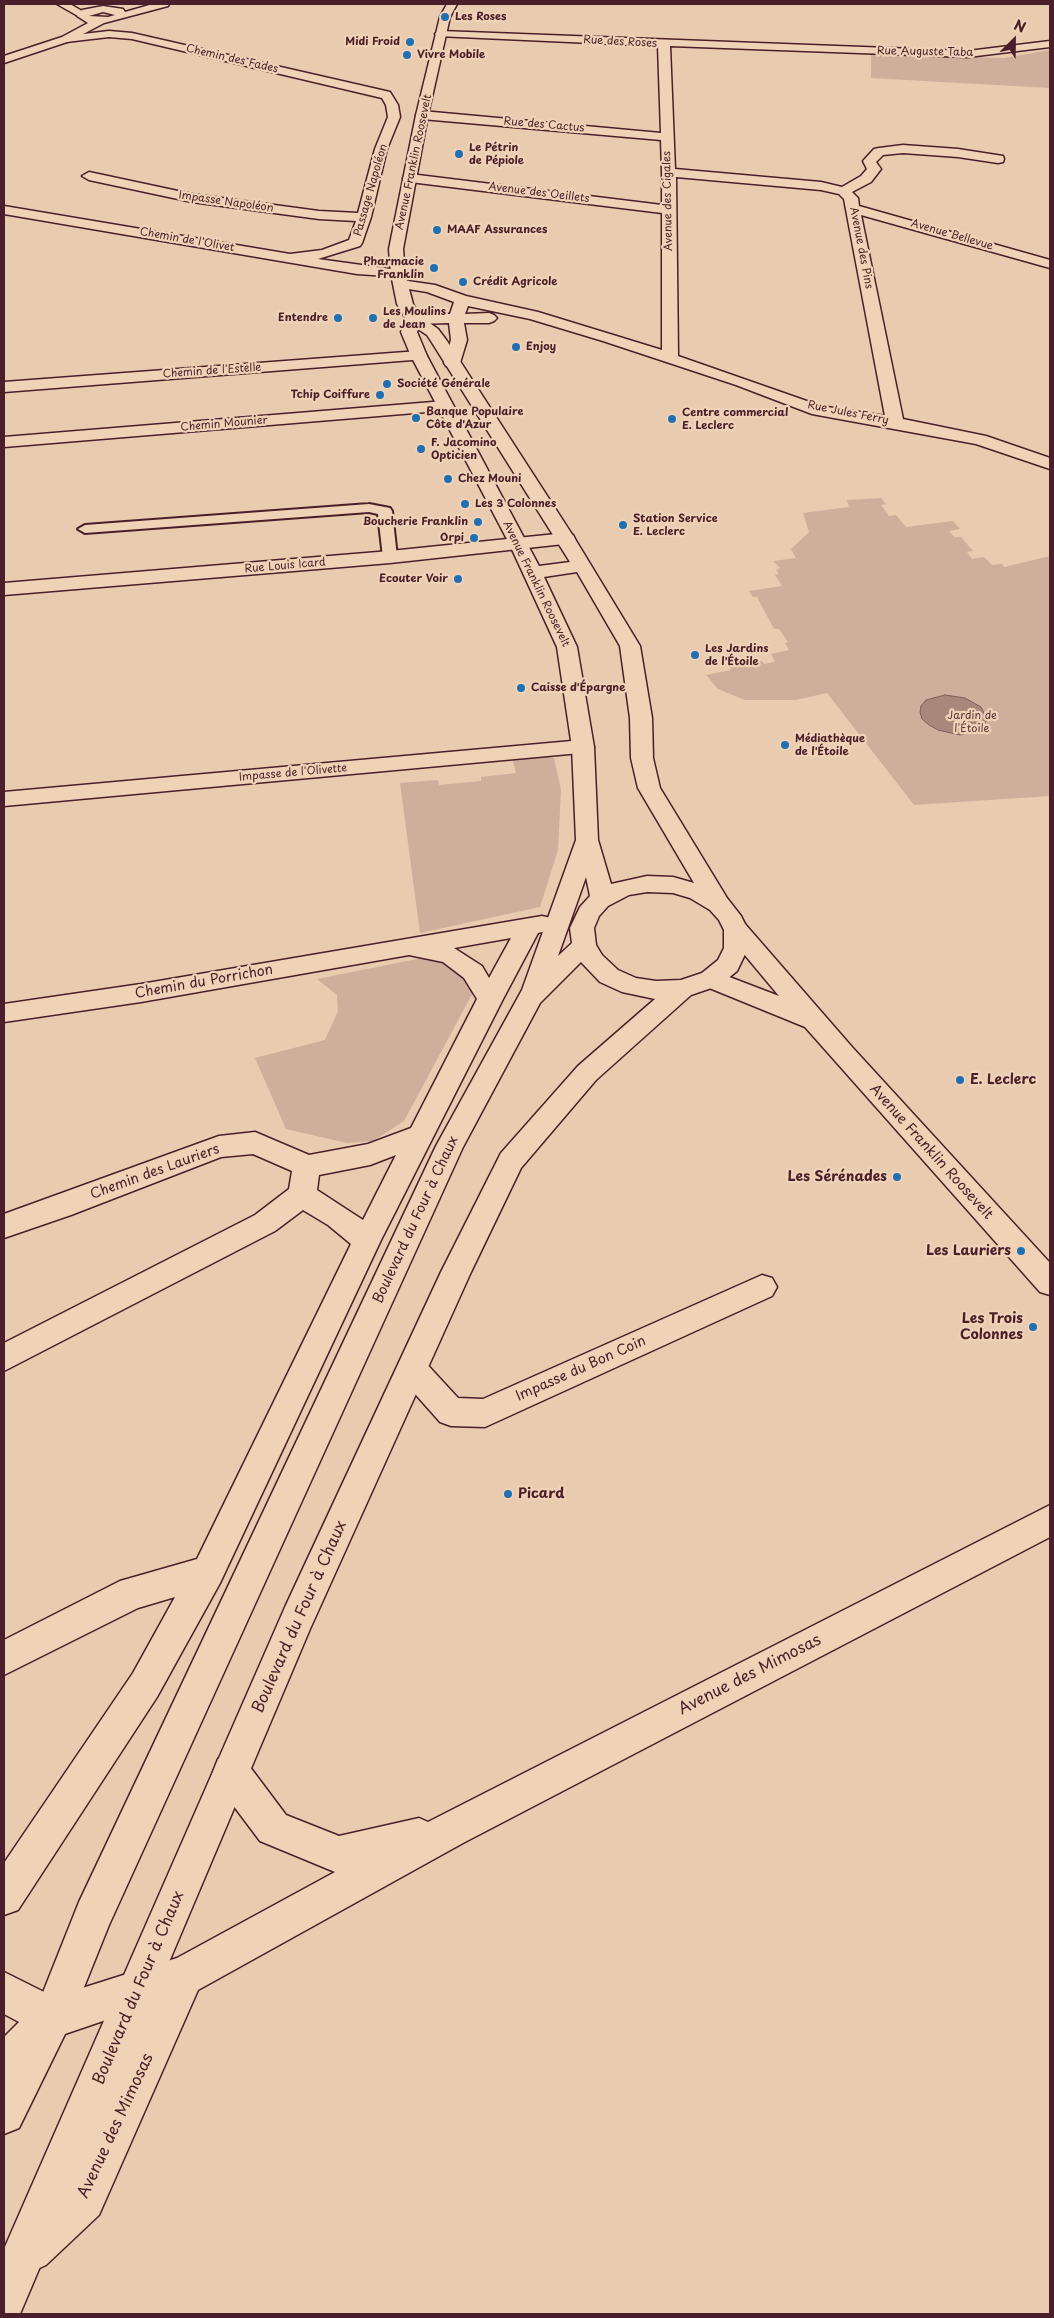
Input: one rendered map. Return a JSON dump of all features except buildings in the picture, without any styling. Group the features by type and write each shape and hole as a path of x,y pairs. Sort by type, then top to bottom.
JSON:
{"street":[{"path":"62,4 88,20 102,20"},
{"path":"4,51 41,39 79,14 105,7 136,4"},
{"path":"4,60 66,39 102,20 164,4"},
{"name":"Avenue Franklin Roosevelt","path":"452,4 447,11 422,115 396,249 405,304 414,319 433,332 566,539 630,646 640,718 642,758 649,788 718,904"},
{"path":"105,7 119,11 120,15"},
{"name":"Chemin des Fades","path":"66,39 109,34 132,36 386,95 392,104"},
{"name":"Rue des Roses","path":"441,34 798,49"},
{"name":"Avenue des Cigales","path":"664,44 669,172 670,359"},
{"name":"Rue Auguste Taba","path":"798,49 968,54 1050,44"},
{"name":"Passage Napoléon","path":"293,258 324,254 355,243 364,217 381,149 394,117 392,104"},
{"name":"Rue des Cactus","path":"422,115 667,137"},
{"path":"844,192 866,179 874,169 869,161 878,152 903,149 958,153 998,159"},
{"name":"Avenue des Pins","path":"669,172 821,186 844,192 851,198 895,423"},
{"name":"Impasse Napoléon","path":"89,176 192,198 320,215 364,217"},
{"name":"Avenue des Oeillets","path":"410,178 669,210"},
{"name":"Avenue Bellevue","path":"853,208 1050,264"},
{"name":"Chemin de l'Olivet","path":"4,210 293,258 400,279"},
{"path":"11,224 25,213"},
{"name":"Rue Jules Ferry","path":"400,279 462,300 533,315 742,382 818,410 980,440 1050,464"},
{"name":"Rue Jules Ferry","path":"405,304 431,300 462,300"},
{"path":"452,363 459,340 456,317 462,300"},
{"name":"Rue Jules Ferry","path":"414,319 456,317 563,325"},
{"name":"Avenue Franklin Roosevelt","path":"414,319 408,332 519,545 567,647 583,747 587,840 603,898"},
{"path":"459,340 498,319"},
{"name":"Chemin de l'Estelle","path":"4,387 420,356"},
{"name":"Chemin Mounier","path":"4,442 445,406"},
{"path":"980,440 1050,450"},
{"path":"85,529 368,508 385,512 390,557"},
{"name":"Rue Louis Icard","path":"4,589 390,557 566,539"},
{"path":"532,573 582,566"},
{"name":"Impasse de l'Olivette","path":"4,799 583,747"},
{"path":"532,997 587,840"},
{"path":"647,884 673,885 698,892 718,904 729,916 736,930 736,948 728,966 696,984 656,990 631,986 608,976 593,961 584,945 582,928 588,913 603,898 623,888 647,884"},
{"name":"Chemin du Porrichon","path":"4,1013 141,993 560,920"},
{"path":"4,1896 9,1885 145,1685 208,1572 367,1240 530,926"},
{"name":"Avenue Franklin Roosevelt","path":"736,930 814,1020 1050,1283"},
{"name":"Boulevard du Four à Chaux","path":"4,2113 52,2018 93,1916 450,1146 532,997 584,945"},
{"name":"Chemin du Porrichon","path":"404,946 450,955 473,972 490,1000"},
{"name":"Avenue Franklin Roosevelt","path":"696,984 814,1020"},
{"name":"Boulevard du Four à Chaux","path":"4,2300 298,1617 456,1272 511,1161 587,1073 696,984"},
{"path":"4,1358 265,1223 302,1195 306,1166 370,1154 421,1134"},
{"name":"Chemin des Lauriers","path":"4,1226 61,1207 219,1147 255,1143 306,1166"},
{"path":"302,1195 338,1217 367,1240"},
{"name":"Impasse du Bon Coin","path":"412,1369 451,1412 485,1412 762,1287"},
{"name":"Avenue des Mimosas","path":"52,2018 138,1989 184,1976 450,1830 1050,1520"},
{"path":"4,1658 132,1593 208,1572"},
{"name":"Avenue des Mimosas","path":"231,1772 272,1828 339,1855 450,1830"},
{"name":"Avenue des Mimosas","path":"23,2257 84,2200 184,1976"},
{"path":"4,1992 52,2018 4,2065"}],"green space":[{"path":"1050,50 1050,88 871,78 871,54 1004,58"},
{"name":"Jardin de l'Étoile","path":"881,498 886,504 881,505 889,516 896,515 906,527 953,521 960,529 949,531 954,537 961,537 973,551 967,552 972,559 984,557 992,565 1002,564 1004,567 1050,556 1050,796 914,805 827,693 796,700 745,700 718,689 706,675 731,670 730,667 762,661 764,664 775,662 771,654 789,650 785,643 788,642 779,629 774,629 757,597 753,597 749,591 782,586 775,575 779,574 776,570 780,568 773,561 796,558 791,549 809,532 803,513 849,507 847,500"},
{"path":"538,756 554,758 561,790 558,850 540,907 420,933 400,783 438,780 439,785 481,781 481,777 516,773 512,758"},
{"path":"422,958 455,963 477,985 404,1121 373,1141 347,1143 286,1129 255,1058 325,1040 338,1011 337,995 317,979"}],"shaded area":[{"path":"945,695 965,698 981,707 987,719 984,725 979,730 960,735 938,730 929,725 922,719 921,706 926,700"}],"place":[{"name":"Les Roses","path":"445,17"},
{"name":"Midi Froid","path":"410,42"},
{"name":"Vivre Mobile","path":"407,55"},
{"name":"Le Pétrin de Pépiole","path":"459,154"},
{"name":"MAAF Assurances","path":"437,230"},
{"name":"Pharmacie Franklin","path":"434,268"},
{"name":"Crédit Agricole","path":"463,282"},
{"name":"Entendre","path":"338,318"},
{"name":"Les Moulins de Jean","path":"373,318"},
{"name":"Enjoy","path":"516,347"},
{"name":"Société Générale","path":"387,384"},
{"name":"Tchip Coiffure","path":"380,395"},
{"name":"Banque Populaire Côte d'Azur","path":"416,418"},
{"name":"Centre commercial E. Leclerc","path":"672,419"},
{"name":"F. Jacomino Opticien","path":"421,449"},
{"name":"Chez Mouni","path":"448,479"},
{"name":"Les 3 Colonnes","path":"465,504"},
{"name":"Boucherie Franklin","path":"478,522"},
{"name":"Station Service E. Leclerc","path":"623,525"},
{"name":"Orpi","path":"474,538"},
{"name":"Ecouter Voir","path":"458,579"},
{"name":"Les Jardins de l'Étoile","path":"695,655"},
{"name":"Caisse d'Épargne","path":"521,688"},
{"name":"Médiathèque de l'Étoile","path":"785,745"},
{"name":"E. Leclerc","path":"960,1080"},
{"name":"Les Sérénades","path":"897,1177"},
{"name":"Les Lauriers","path":"1021,1251"},
{"name":"Les Trois Colonnes","path":"1033,1327"},
{"name":"Picard","path":"508,1494"}]}
